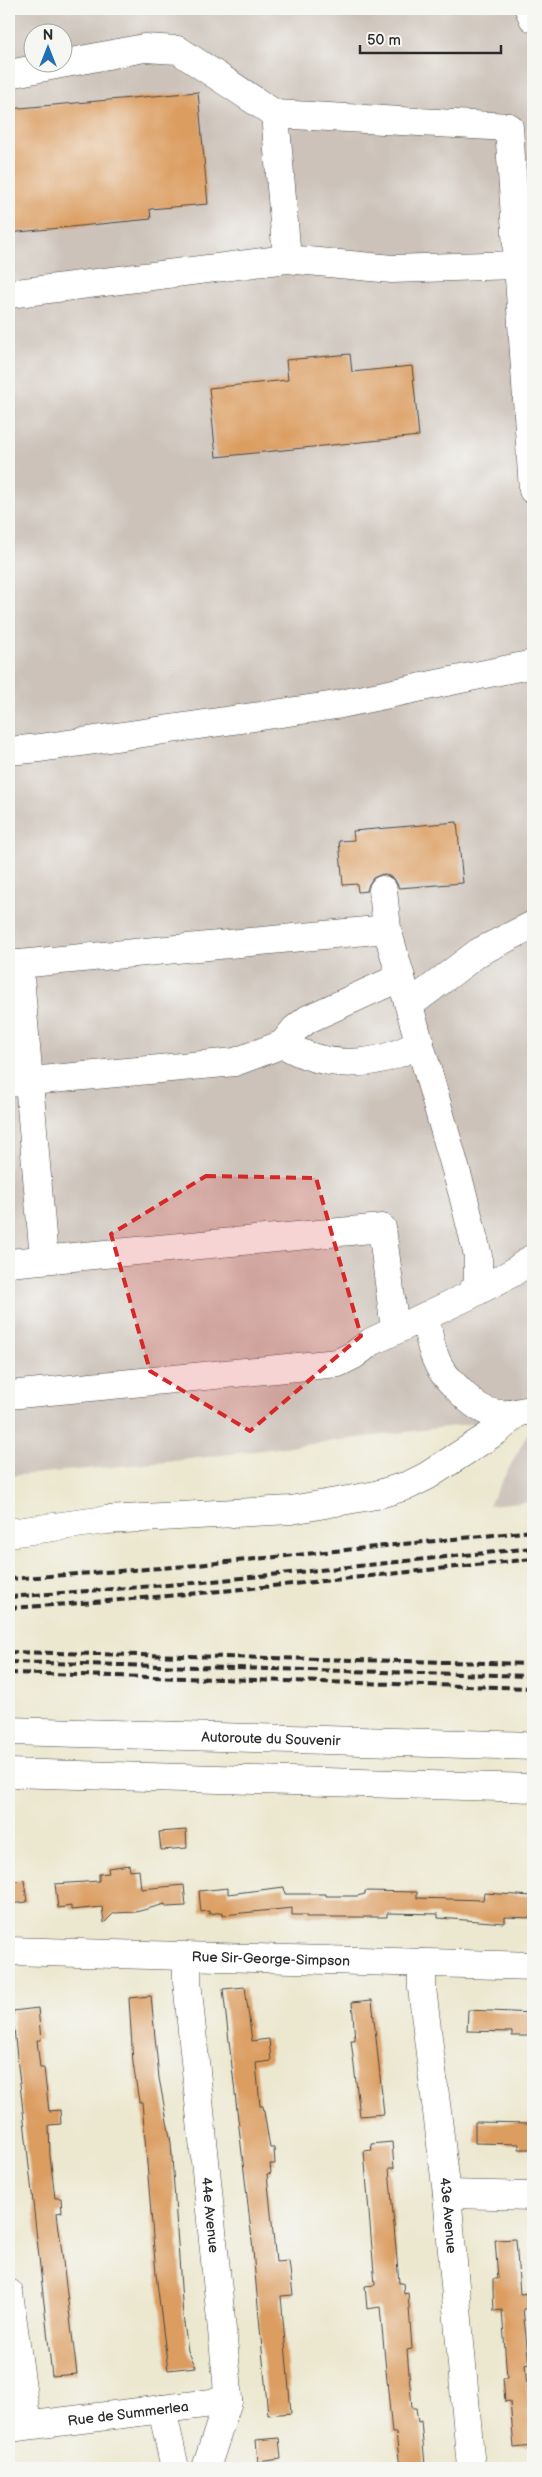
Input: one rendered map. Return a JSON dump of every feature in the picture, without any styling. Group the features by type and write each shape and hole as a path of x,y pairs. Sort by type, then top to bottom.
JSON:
{"main road":[{"path":"529,9 533,18"},
{"path":"9,74 144,48 178,50 275,114 508,127 533,490"},
{"path":"275,114 287,258"},
{"path":"9,294 287,258 392,269 518,264"},
{"path":"9,751 336,705 533,664"},
{"path":"383,890 387,929 463,1194 478,1256 478,1284 468,1296"},
{"path":"409,1005 479,952 533,925"},
{"path":"44,1259 19,1082 14,964 387,929"},
{"path":"19,1082 235,1062 283,1044 295,1029 308,1019 400,977"},
{"path":"283,1044 298,1053 355,1064 392,1057 420,1043"},
{"path":"9,1263 382,1228 395,1330"},
{"path":"478,1256 496,1274 523,1265"},
{"path":"9,1394 338,1363 354,1356 371,1342 468,1296 523,1265"},
{"path":"426,1316 430,1343 436,1358 453,1384 470,1401 484,1411 498,1415 525,1411"},
{"path":"9,1533 106,1520 291,1510 376,1495 409,1485 433,1472 525,1411"},
{"name":"Autoroute du Souvenir","path":"9,1731 533,1746"},
{"path":"9,1773 533,1788"},
{"name":"Rue Sir-George-Simpson","path":"9,1951 533,1966"},
{"name":"44e Avenue","path":"187,1957 187,1981 228,2401 206,2468"},
{"name":"43e Avenue","path":"422,1963 422,1988 448,2194 471,2468"},
{"path":"448,2194 533,2196"},
{"name":"Rue de Summerlea","path":"9,2293 18,2427 228,2401"},
{"path":"162,2409 175,2468"}],"highlighted area":[{"path":"206,1176 316,1178 361,1336 250,1431 150,1371 111,1234"}],"shaded area":[{"path":"9,9 533,9 533,1416 166,1462 9,1476"},
{"path":"533,1424 533,1501 489,1505"}],"building":[{"path":"198,92 208,204 150,209 151,219 9,233 9,109"},
{"path":"350,354 352,372 412,366 419,436 216,457 209,388 288,380 286,360"},
{"path":"457,822 463,883 399,888 395,880 382,874 373,878 367,891 358,892 357,884 343,885 339,841 354,840 353,831"},
{"path":"186,1830 187,1848 161,1850 159,1832"},
{"path":"129,1865 130,1871 139,1870 141,1889 184,1885 186,1906 166,1907 165,1904 136,1912 114,1913 104,1923 102,1907 71,1910 71,1906 58,1908 55,1884 99,1881 99,1874 109,1873 108,1868"},
{"path":"24,1880 27,1902 9,1904 9,1882"},
{"path":"284,1887 285,1894 326,1894 326,1896 357,1896 365,1894 365,1891 417,1892 417,1898 483,1900 484,1893 533,1896 533,1918 505,1917 505,1923 438,1918 438,1914 387,1913 387,1917 306,1917 306,1915 292,1915 292,1908 223,1915 223,1912 209,1914 209,1911 201,1912 199,1891 228,1888 228,1894"},
{"path":"245,1987 252,2041 269,2039 271,2061 256,2063 260,2106 263,2106 270,2148 274,2148 275,2164 270,2164 271,2173 267,2174 276,2262 289,2261 293,2295 281,2296 291,2413 268,2415 252,2240 223,1989"},
{"path":"151,1996 159,2078 171,2143 183,2316 188,2351 196,2367 168,2370 156,2274 142,2102 139,2102 133,2063 129,1998"},
{"path":"372,2000 384,2114 360,2116 351,2040 355,2040 352,2002"},
{"path":"38,2008 41,2040 37,2040 40,2068 44,2068 49,2111 60,2110 61,2124 49,2125 50,2156 55,2198 61,2198 62,2212 57,2213 77,2374 52,2376 13,2020 13,2011"},
{"path":"468,2010 533,2013 533,2036 512,2036 512,2032 467,2031"},
{"path":"475,2122 533,2123 533,2149 519,2149 519,2144 475,2143"},
{"path":"392,2142 394,2168 389,2168 399,2283 403,2283 404,2294 408,2293 412,2349 407,2350 412,2408 416,2408 418,2422 421,2421 425,2465 422,2466 423,2468 400,2468 396,2433 392,2433 380,2307 367,2309 365,2286 375,2285 364,2151 372,2150 371,2144"},
{"path":"516,2239 520,2294 530,2293 531,2308 523,2309 529,2364 525,2365 530,2422 533,2422 533,2446 514,2448 510,2401 505,2402 503,2378 507,2378 502,2310 494,2311 493,2279 498,2279 495,2240"},
{"path":"279,2438 281,2459 258,2462 256,2440"}],"railway":[{"path":"9,1579 187,1566 533,1531"},
{"path":"9,1597 193,1583 533,1548"},
{"path":"9,1608 337,1580 533,1559"},
{"path":"9,1652 533,1664"},
{"path":"9,1662 533,1676"},
{"path":"9,1673 533,1688"}]}
